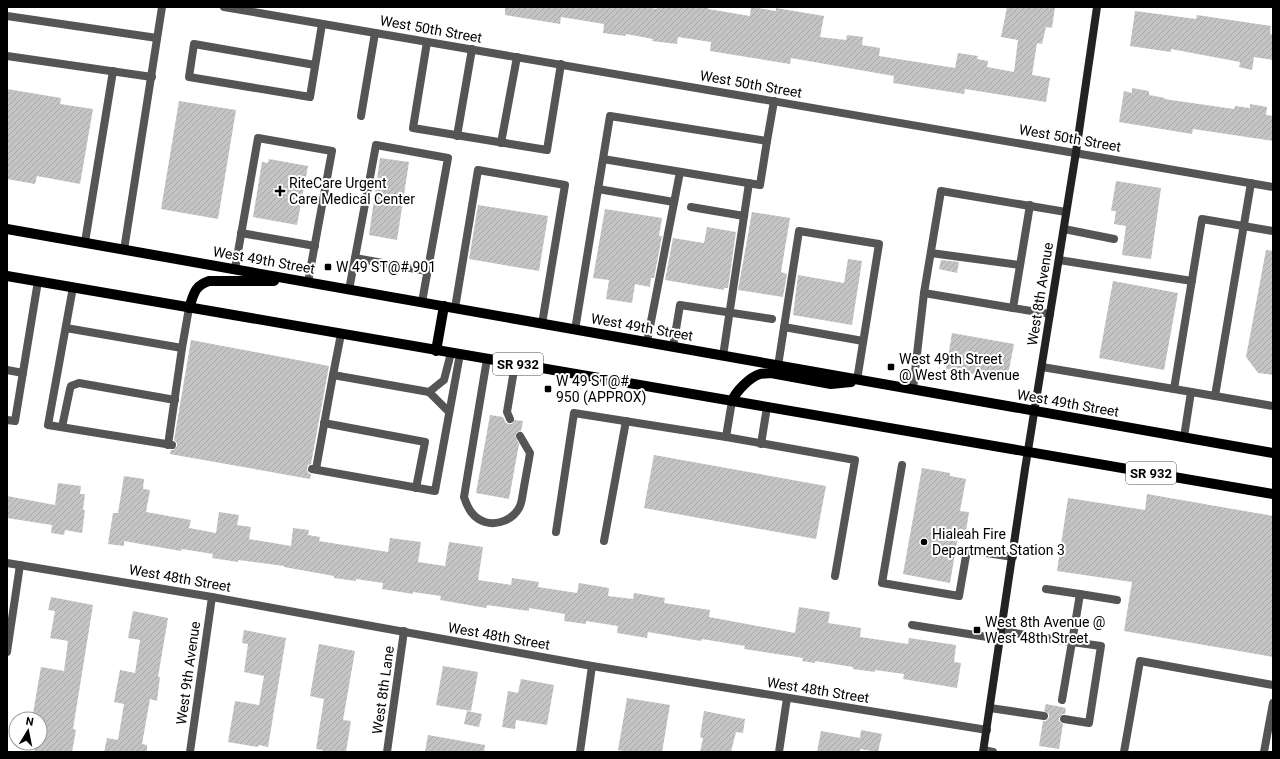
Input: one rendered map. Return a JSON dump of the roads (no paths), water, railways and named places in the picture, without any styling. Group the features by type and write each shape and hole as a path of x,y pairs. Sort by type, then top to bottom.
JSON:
{"main road":[{"name":"West 49th Street","path":"7,229 1273,453"},
{"name":"SR 932","path":"7,276 1273,494"},
{"path":"189,308 195,291 200,284 209,281 304,282"},
{"path":"436,351 444,306"},
{"path":"732,401 735,393 755,376 761,374 771,374 831,384 861,380"}],"street":[{"path":"124,250 162,7"},
{"name":"West 50th Street","path":"224,7 1273,187"},
{"name":"West 8th Avenue","path":"984,751 1012,557 1076,152 1097,7"},
{"path":"7,16 157,38"},
{"path":"315,65 194,44 188,77 310,98 322,24"},
{"path":"361,116 375,33"},
{"path":"427,42 413,128 457,136 547,150 561,64"},
{"path":"457,136 472,49"},
{"path":"7,56 152,77"},
{"path":"501,143 517,57"},
{"path":"85,242 113,71"},
{"path":"603,160 760,185 774,101"},
{"path":"575,330 610,116 767,141"},
{"path":"235,269 258,138 332,151 315,246 304,282"},
{"path":"349,290 376,145 448,158 422,302"},
{"path":"455,308 478,170 565,185 542,324"},
{"path":"647,342 680,172"},
{"path":"722,356 749,183"},
{"path":"1215,396 1251,183"},
{"path":"598,189 674,202"},
{"path":"913,389 924,293 941,191 1066,212"},
{"path":"1013,308 1030,205"},
{"path":"691,207 744,216"},
{"path":"1174,390 1202,219 1273,231"},
{"path":"1064,229 1114,239"},
{"path":"778,366 799,231 879,244 863,340 861,380"},
{"path":"241,233 315,246"},
{"path":"931,253 1020,265"},
{"path":"355,258 427,271"},
{"path":"1059,260 1192,281"},
{"path":"7,420 15,421 38,281"},
{"path":"73,287 48,425 170,445 182,348 189,308"},
{"path":"924,293 1050,314"},
{"path":"673,347 680,305 772,319"},
{"path":"784,326 863,340"},
{"path":"66,328 182,348"},
{"path":"341,334 314,469 416,488 435,491 449,412 456,354"},
{"path":"429,392 444,380 456,354"},
{"path":"487,359 464,497 472,514 480,520 489,523 498,523 507,520 515,514 520,506 530,453 520,436"},
{"path":"510,419 507,412 515,364"},
{"path":"1042,367 1273,406"},
{"path":"7,370 23,373"},
{"path":"333,375 429,392 449,412"},
{"path":"62,427 70,389 75,384 79,383 175,400"},
{"path":"1184,437 1191,392"},
{"path":"726,437 732,401"},
{"path":"761,444 767,407"},
{"path":"556,532 574,413 626,421 855,460 834,576"},
{"path":"604,541 626,421"},
{"path":"324,424 425,442 416,488"},
{"path":"902,465 882,583 959,596 967,550 1012,557"},
{"name":"West 48th Street","path":"7,563 212,597 592,666 987,730"},
{"path":"7,652 20,565"},
{"path":"1046,589 1117,600"},
{"path":"1062,700 1080,594"},
{"name":"West 9th Avenue","path":"190,752 212,597"},
{"path":"912,625 1101,646 1089,723 1064,719"},
{"name":"West 8th Lane","path":"387,752 404,632"},
{"path":"1124,752 1140,661 1273,685"},
{"path":"580,752 592,666"},
{"path":"779,752 787,698"},
{"path":"1264,752 1273,703"},
{"path":"990,708 1044,716"},
{"path":"984,751 993,752"}],"place":[{"name":"RiteCare Urgent Care Medical Center","path":"280,191"},
{"name":"W 49 ST@# 901","path":"328,267"},
{"name":"West 49th Street @ West 8th Avenue","path":"891,367"},
{"name":"W 49 ST@# 950 (APPROX)","path":"548,389"},
{"name":"Hialeah Fire Department Station 3","path":"924,542"},
{"name":"West 8th Avenue @ West 48th Street","path":"977,630"}]}
